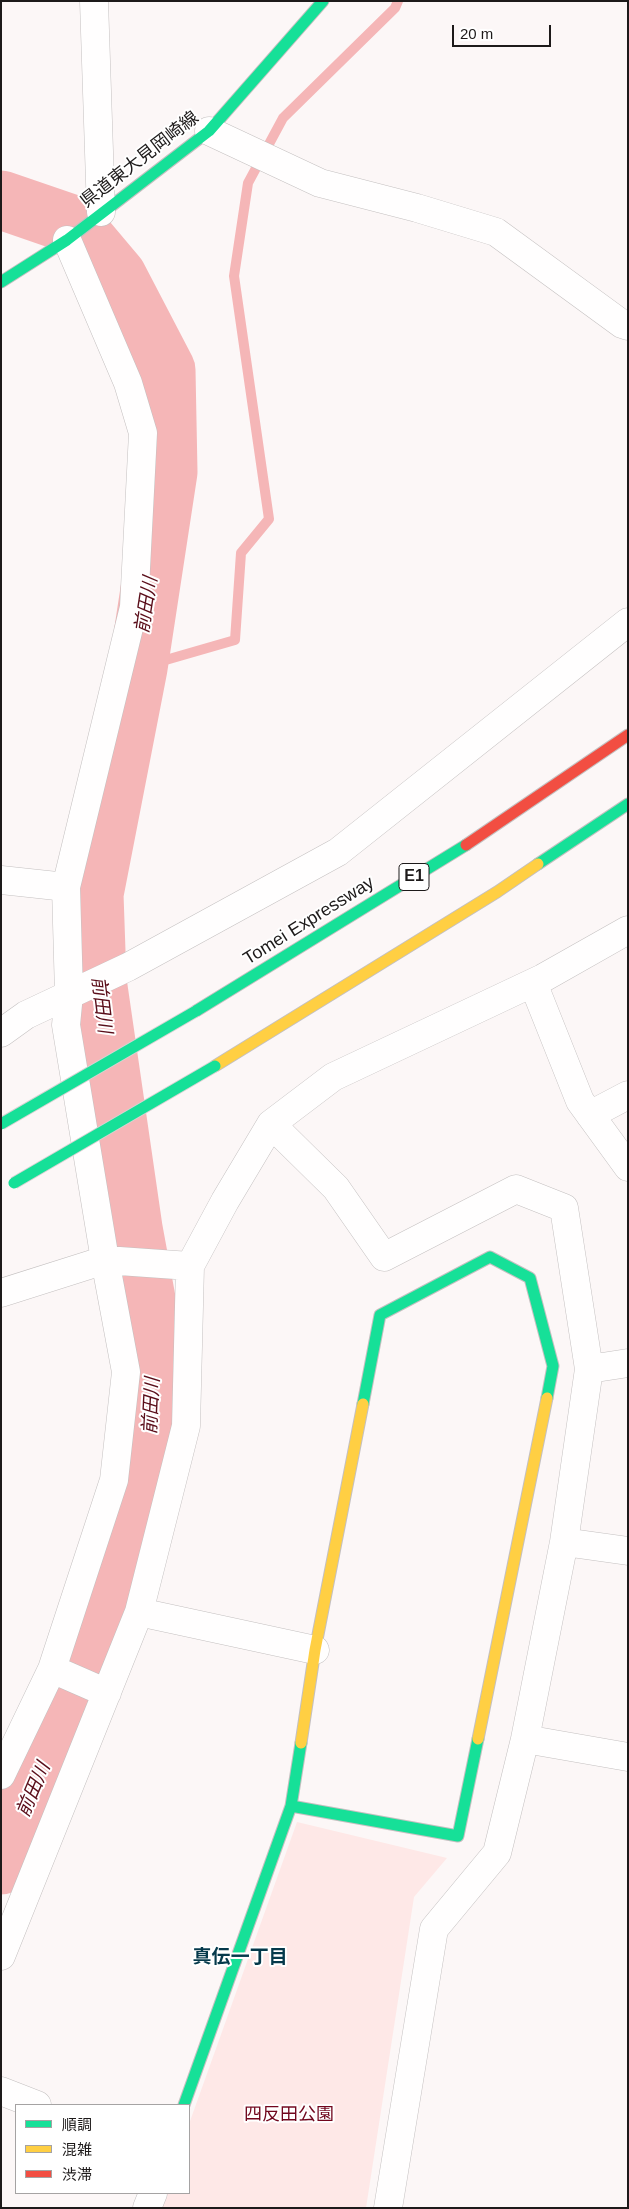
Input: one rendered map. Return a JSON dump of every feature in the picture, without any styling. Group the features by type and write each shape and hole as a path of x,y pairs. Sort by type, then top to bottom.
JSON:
{"main road":[{"name":"県道東大見岡崎線","path":"1,282 67,240 101,212 209,131 322,1"},
{"name":"Tomei Expressway","path":"1,1124 196,1011 466,845 628,735"},
{"path":"1,1190 215,1066 497,892 628,804"},
{"path":"184,2104 291,1806 315,1650 380,1315 490,1257 530,1278 553,1366 458,1836 291,1806"}],"street":[{"path":"94,1 101,212"},
{"path":"209,131 320,184 417,208 496,232 622,324 628,326"},
{"path":"1,1775 52,1670 114,1480 126,1372 105,1260 66,1025 69,994 66,887 134,606 143,432 128,383 67,240"},
{"path":"1,1033 26,1015 128,967 338,852 628,622"},
{"path":"1,880 66,887"},
{"path":"1,1956 139,1612 186,1426 190,1266 225,1201 272,1124 333,1077 533,983 628,930"},
{"path":"533,983 580,1101 628,1168"},
{"path":"590,1115 628,1095"},
{"path":"272,1124 336,1188 384,1257 516,1189 564,1208 589,1369 564,1542 525,1739 497,1853 434,1929 388,2208"},
{"path":"1,1294 105,1260 190,1266"},
{"path":"589,1369 628,1362"},
{"path":"564,1542 628,1551"},
{"path":"139,1612 315,1650"},
{"path":"52,1670 106,1693"},
{"path":"525,1739 628,1757"},
{"path":"1,2091 34,2104"},
{"path":"147,2208 153,2194"}],"green space":[{"name":"四反田公園","path":"297,1822 447,1858 414,1897 366,2208 159,2208 164,2194 190,2194 190,2121"}],"waterway":[{"path":"138,668 235,640 241,553 269,519 234,276 248,183 283,118 395,8 398,1"},
{"name":"前田川","path":"1,200 74,225 117,276 166,370 168,472 138,668 94,894 97,980 133,1228 155,1348 147,1474 95,1646 1,1865"}],"traffic: fast":[{"path":"1,282 67,240 209,131 323,1"},
{"path":"538,864 628,804"},
{"path":"196,1011 466,845"},
{"path":"1,1124 196,1011"},
{"path":"14,1183 215,1066"},
{"path":"363,1404 380,1315 490,1257 530,1278 553,1366 547,1398"},
{"path":"291,1806 458,1836 478,1739"},
{"path":"184,2104 291,1806 301,1743"}],"traffic: slow":[{"path":"215,1066 497,892 538,864"},
{"path":"478,1739 547,1398"},
{"path":"301,1743 315,1650 363,1404"}],"traffic: jam":[{"path":"466,845 628,735"}],"district":[{"name":"真伝一丁目","path":"240,1958"}]}
